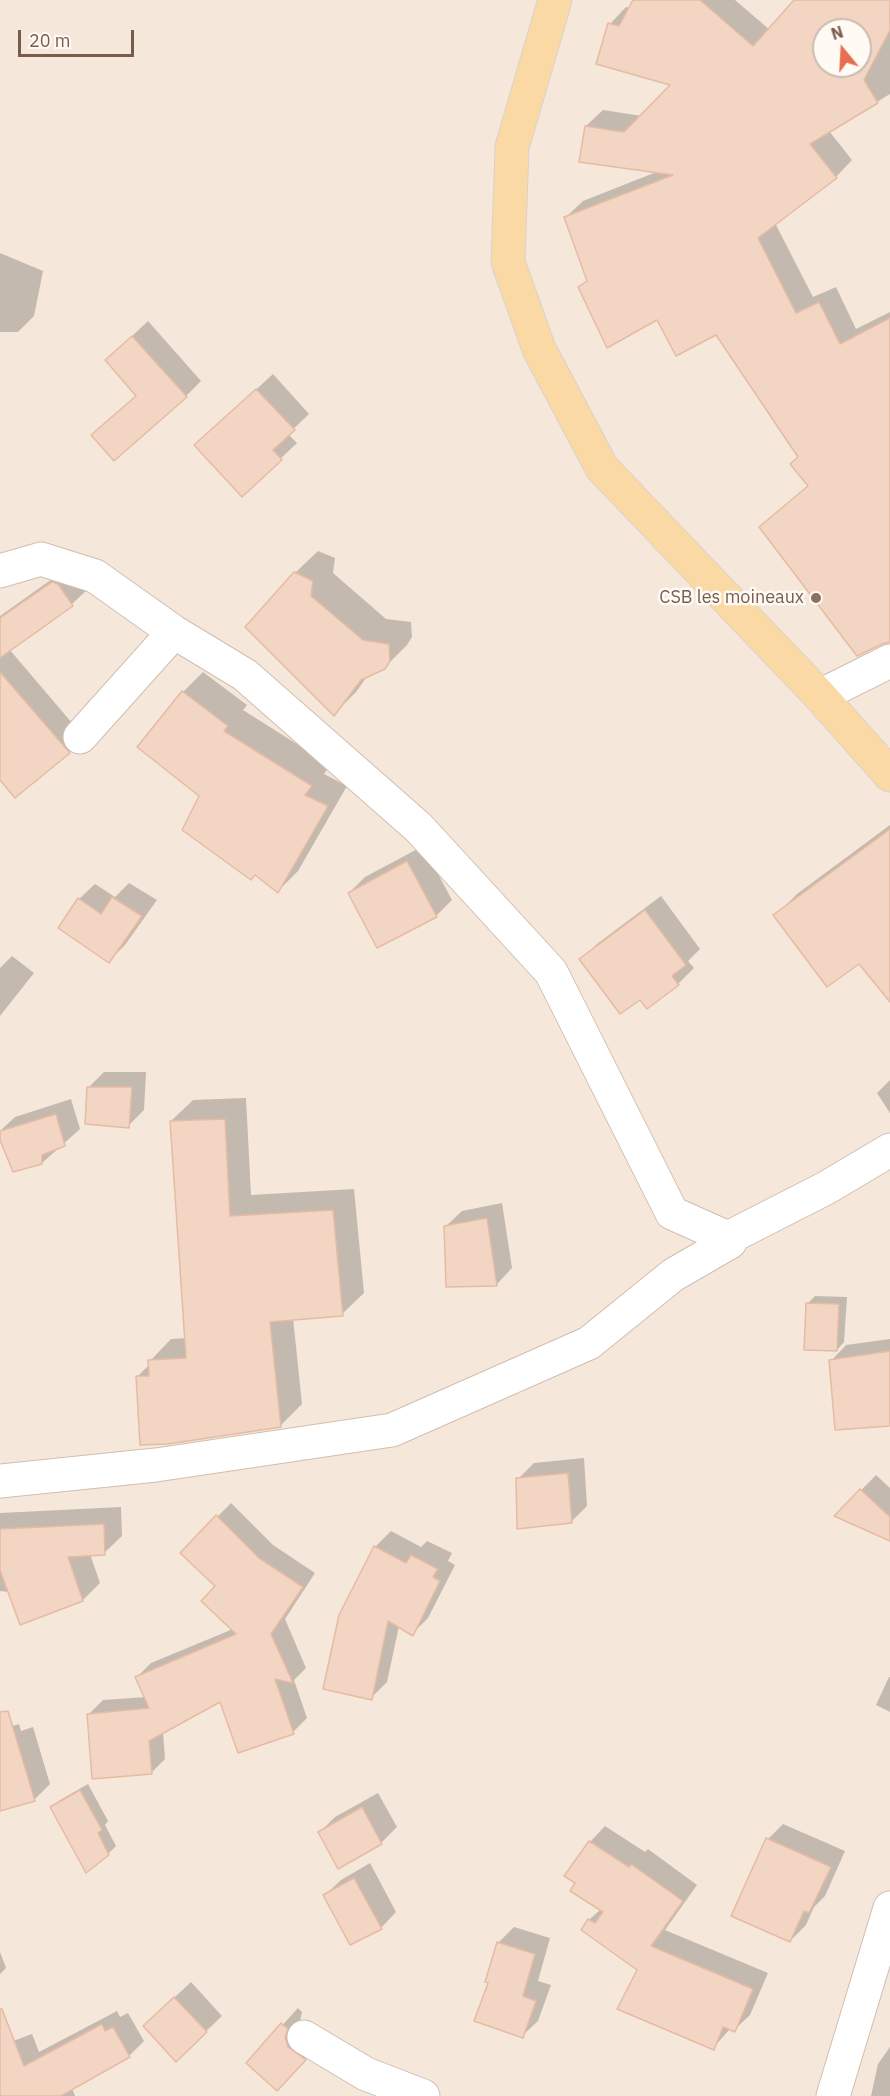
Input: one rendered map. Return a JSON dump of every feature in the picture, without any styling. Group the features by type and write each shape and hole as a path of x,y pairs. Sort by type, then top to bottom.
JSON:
{"main road":[{"path":"555,0 512,147 508,261 539,348 602,468 820,696 890,775"}],"street":[{"path":"0,571 41,559 95,576 174,632 245,675 419,828 551,972 672,1214 728,1238"},
{"path":"80,737 174,632"},
{"path":"820,696 890,661"},
{"path":"728,1238 826,1188 890,1150"},
{"path":"0,1481 156,1465 392,1430 589,1343 673,1275 730,1242 728,1238"},
{"path":"833,2096 890,1908"},
{"path":"304,2037 366,2073 423,2096"}],"shaded area":[{"path":"0,0 890,0 890,2096 0,2096"}],"building":[{"path":"633,0 700,0 753,46 794,0 890,0 890,30 872,65 872,18 812,18 812,78 865,78 864,80 878,103 810,144 837,178 758,238 796,313 819,302 840,344 890,318 890,642 857,656 759,527 808,486 790,464 798,457 716,335 676,356 657,320 607,348 578,287 587,281 564,217 673,175 579,162 585,126 624,132 670,85 596,64 608,23 619,26"},
{"path":"132,336 187,397 114,461 91,435 136,396 105,360"},
{"path":"256,389 295,430 273,450 282,460 242,497 194,445"},
{"path":"294,572 313,581 311,596 363,640 389,644 390,661 385,669 361,680 334,716 245,627"},
{"path":"52,582 58,584 73,606 0,658 0,618"},
{"path":"0,672 70,753 15,798 0,780"},
{"path":"182,691 228,726 224,731 312,786 305,795 328,806 278,893 255,875 251,880 182,830 199,796 137,747"},
{"path":"890,829 890,1002 859,964 827,987 773,915"},
{"path":"407,861 437,917 377,948 348,893"},
{"path":"112,897 142,916 109,963 58,928 78,898 101,914"},
{"path":"645,910 686,965 672,976 679,985 647,1009 640,1000 620,1014 579,959"},
{"path":"87,1087 132,1087 129,1128 85,1124"},
{"path":"56,1114 65,1146 42,1155 42,1164 13,1172 0,1140 0,1131"},
{"path":"225,1119 230,1216 333,1210 343,1316 270,1322 281,1427 168,1444 140,1445 136,1376 149,1376 148,1360 186,1358 170,1121"},
{"path":"487,1218 497,1286 446,1287 444,1226"},
{"path":"806,1303 839,1304 837,1351 804,1350"},
{"path":"890,1351 890,1426 835,1430 829,1360"},
{"path":"568,1473 572,1523 517,1529 516,1478"},
{"path":"860,1489 890,1517 890,1541 834,1516"},
{"path":"216,1515 259,1558 303,1587 271,1634 293,1683 275,1679 294,1734 238,1753 220,1702 149,1741 152,1774 92,1779 87,1714 149,1708 135,1677 236,1634 201,1601 215,1586 180,1553"},
{"path":"104,1524 105,1555 68,1557 83,1601 20,1625 0,1570 0,1529"},
{"path":"374,1546 406,1563 411,1555 438,1569 433,1577 440,1581 413,1636 388,1621 372,1700 323,1689 339,1615"},
{"path":"8,1711 35,1801 0,1811 0,1712"},
{"path":"80,1790 102,1830 98,1833 109,1855 86,1873 50,1807"},
{"path":"362,1807 382,1844 338,1869 318,1832"},
{"path":"766,1838 831,1867 809,1913 804,1911 790,1942 731,1916"},
{"path":"589,1841 629,1867 631,1864 683,1901 651,1946 753,1989 735,2032 723,2027 714,2050 617,2009 637,1970 581,1930 588,1919 595,1923 603,1912 570,1891 575,1883 564,1876"},
{"path":"354,1878 382,1929 350,1945 323,1895"},
{"path":"497,1942 535,1954 523,1996 536,2001 523,2038 474,2021 488,1983 485,1982"},
{"path":"174,1997 207,2032 176,2062 143,2026"},
{"path":"0,2009 2,2009 24,2066 102,2024 105,2031 113,2027 130,2057 61,2096 0,2096"},
{"path":"281,2023 288,2029 285,2037 288,2047 306,2060 277,2091 246,2063"}],"place":[{"name":"CSB les moineaux","path":"816,598"}]}
